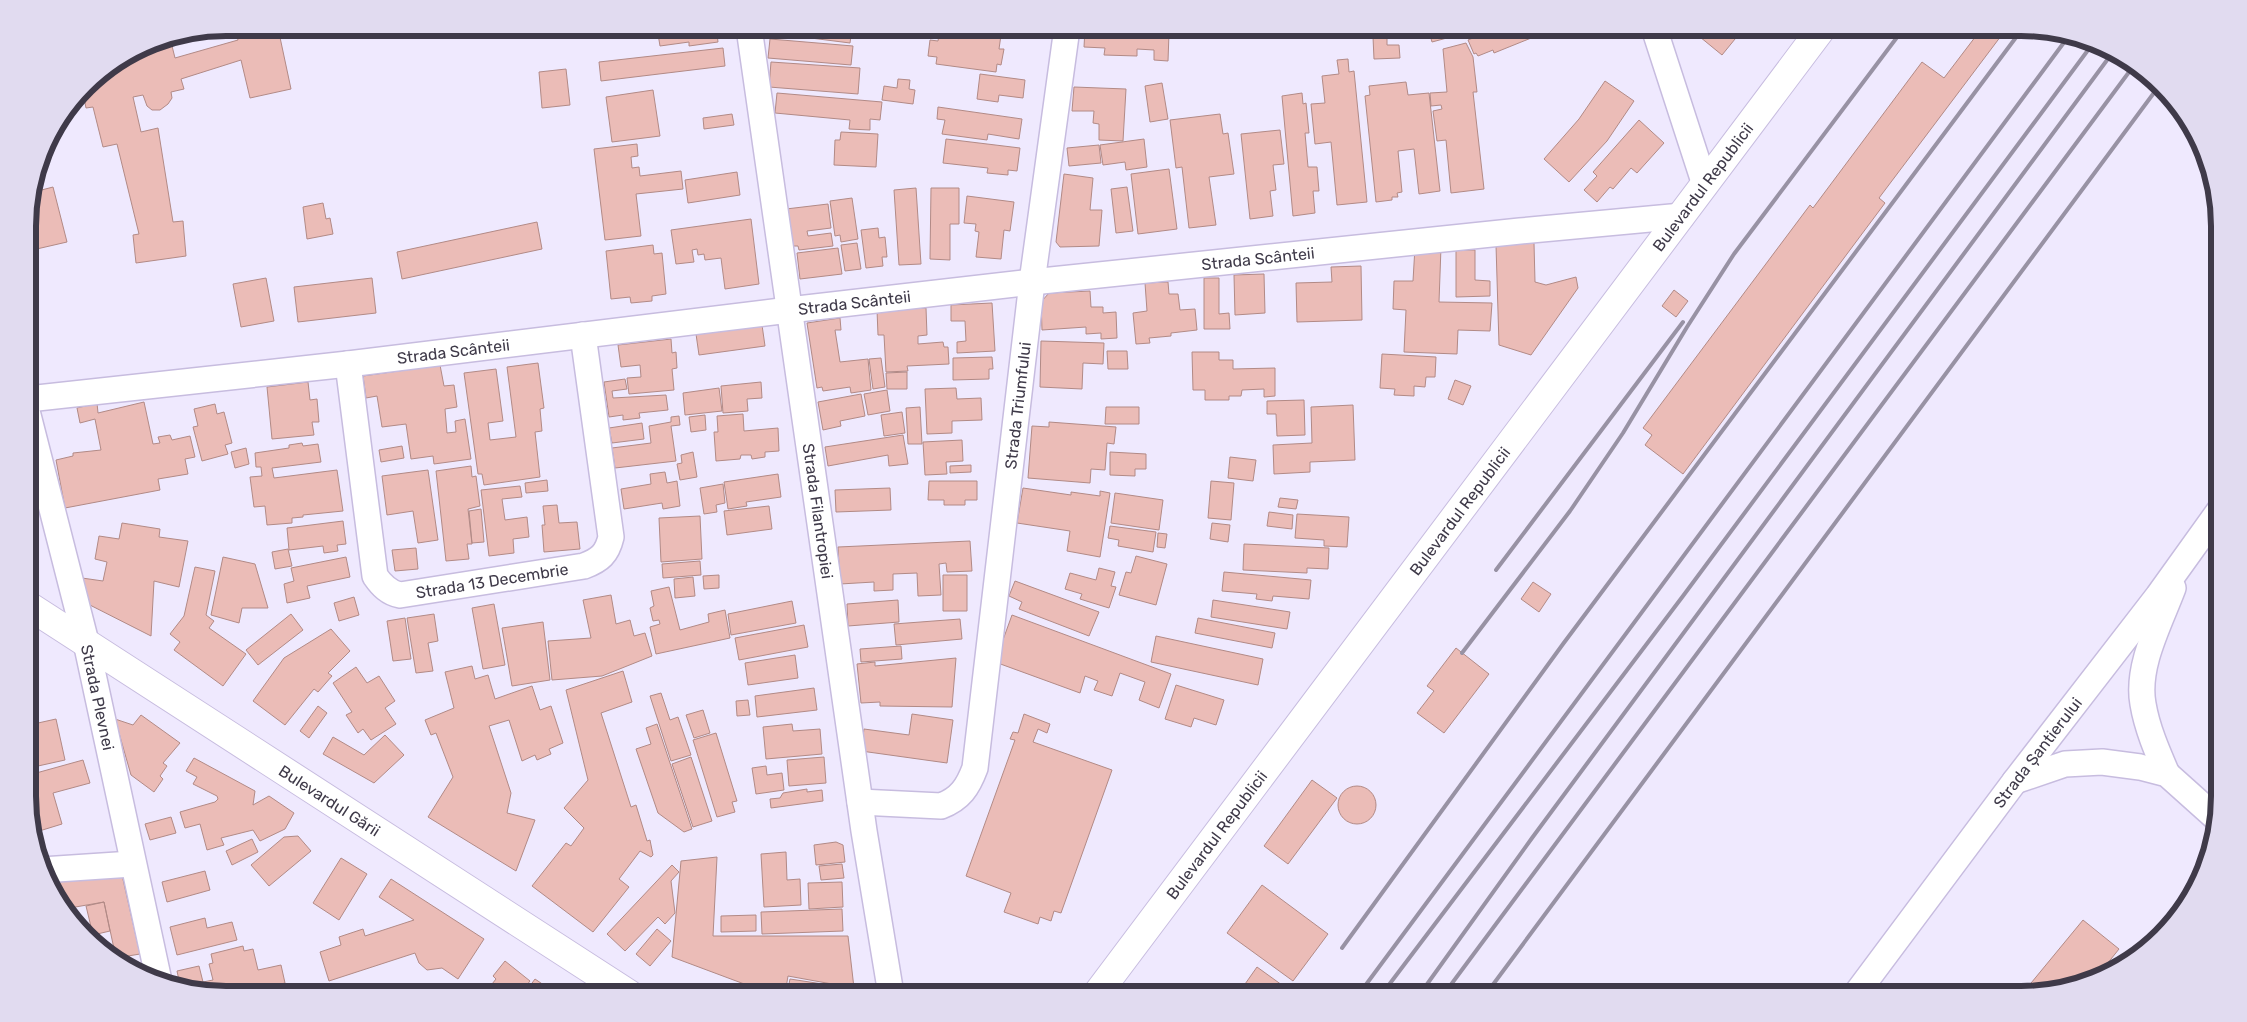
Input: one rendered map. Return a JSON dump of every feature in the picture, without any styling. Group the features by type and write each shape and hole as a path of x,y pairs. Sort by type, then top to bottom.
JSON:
{"main road":[{"name":"Bulevardul Republicii","path":"1103,986 1816,36"},
{"name":"Bulevardul Gării","path":"36,610 617,986"}],"street":[{"name":"Strada Filantropiei","path":"750,36 860,802 890,986"},
{"name":"Strada Triumfului","path":"860,802 941,806 961,795 970,783 975,768 1032,282 1066,36"},
{"path":"1657,36 1706,185"},
{"name":"Strada Scânteii","path":"36,398 348,364 1032,282 1682,216"},
{"name":"Strada 13 Decembrie","path":"348,364 376,576 380,584 392,594 400,595 584,566 595,562 608,549 611,537 583,335"},
{"name":"Strada Plevnei","path":"36,446 86,642 132,864 157,973"},
{"name":"Strada Șantierului","path":"1862,986 2211,522"},
{"path":"2184,560 2146,660 2142,702 2167,774 2210,812"},
{"path":"2015,781 2065,764 2093,762 2140,767 2167,774"},
{"path":"51,869 132,864"}],"building":[{"path":"237,36 280,36 291,89 250,98 241,60 181,79 184,89 171,92 172,98 160,110 152,110 147,106 143,95 133,97 141,132 158,128 173,222 183,221 186,256 136,263 133,235 139,234 117,144 103,147 93,107 86,108 84,100 101,83 121,68 159,48 160,50 172,46 175,58 238,40"},
{"path":"658,36 717,36 718,42 689,46 689,42 660,46"},
{"path":"795,36 851,36 850,43"},
{"path":"939,36 1001,36 999,49 1004,49 1001,65 997,64 996,72 936,64 937,57 928,56 930,40 938,41"},
{"path":"1085,36 1169,36 1168,61 1154,60 1154,50 1137,49 1137,56 1104,55 1105,48 1084,47"},
{"path":"1280,36 1311,36 1311,38 1280,38"},
{"path":"1387,36 1387,45 1399,45 1400,58 1374,59 1373,37"},
{"path":"1430,36 1454,36 1432,42"},
{"path":"1478,36 1536,36 1494,53 1493,50 1478,56 1476,53 1474,54 1468,40"},
{"path":"1699,36 1737,36 1722,55"},
{"path":"1976,36 2001,36 1879,198 1885,203 1683,474 1645,445 1652,435 1643,428 1810,205 1813,208 1922,62 1944,78"},
{"path":"770,39 853,46 851,65 768,58"},
{"path":"1466,43 1473,57 1477,92 1473,92 1484,189 1451,193 1446,140 1437,141 1433,111 1442,109 1441,105 1431,106 1430,93 1447,92 1443,49"},
{"path":"723,48 725,66 601,81 599,62"},
{"path":"1348,59 1349,72 1354,71 1367,202 1337,205 1331,142 1315,144 1311,104 1325,103 1322,76 1339,74 1337,60"},
{"path":"771,62 860,68 858,94 769,87"},
{"path":"566,69 570,105 542,108 539,72"},
{"path":"980,74 1025,80 1023,98 999,95 998,102 977,99"},
{"path":"898,79 910,80 909,89 915,90 913,104 882,100 884,86 897,88"},
{"path":"1605,81 1634,101 1607,141 1569,182 1544,159 1579,119"},
{"path":"1406,82 1408,95 1429,93 1440,191 1419,194 1414,149 1398,151 1402,192 1397,193 1398,197 1392,197 1392,200 1376,202 1365,96 1370,95 1369,86"},
{"path":"1162,83 1168,119 1150,122 1145,86"},
{"path":"1074,87 1126,89 1123,141 1099,140 1099,124 1093,123 1094,111 1072,111"},
{"path":"653,90 660,136 612,142 606,97"},
{"path":"777,93 882,102 880,120 870,119 870,130 849,129 850,120 775,113"},
{"path":"1302,93 1303,104 1306,103 1309,133 1305,133 1308,167 1317,167 1319,191 1313,191 1315,213 1293,216 1282,96"},
{"path":"938,107 1022,119 1019,139 988,134 987,140 942,134 945,120 937,119"},
{"path":"732,114 734,125 704,129 703,118"},
{"path":"1220,114 1223,134 1228,133 1234,174 1209,177 1216,225 1189,228 1182,167 1176,168 1170,120"},
{"path":"1639,120 1664,143 1637,173 1631,168 1613,189 1610,187 1597,202 1584,190 1597,176 1593,172"},
{"path":"1280,130 1284,164 1273,165 1276,190 1270,191 1273,216 1250,219 1241,134"},
{"path":"841,132 878,134 876,167 834,165 835,140 840,140"},
{"path":"946,139 1020,148 1017,171 1008,170 1008,175 987,173 988,168 943,163"},
{"path":"1144,139 1147,167 1126,170 1125,162 1103,165 1100,145"},
{"path":"637,144 638,156 631,157 632,168 639,167 640,176 681,171 683,189 636,194 641,236 605,240 594,149"},
{"path":"1099,145 1101,163 1069,166 1067,148"},
{"path":"1169,169 1177,229 1138,234 1131,174"},
{"path":"737,172 740,195 688,203 685,180"},
{"path":"1064,174 1093,178 1090,210 1102,210 1099,246 1060,247 1056,242"},
{"path":"53,187 67,242 36,249 36,226 40,190"},
{"path":"1127,187 1133,231 1116,233 1111,189"},
{"path":"916,188 921,264 899,265 894,190"},
{"path":"931,188 959,188 959,224 950,224 950,260 930,259"},
{"path":"967,196 1014,202 1010,231 1004,230 1001,259 976,257 979,232 975,231 976,224 964,223"},
{"path":"852,198 858,239 841,242 840,235 835,236 830,201"},
{"path":"323,203 326,219 330,218 333,234 307,239 303,207"},
{"path":"828,204 831,228 807,231 808,236 831,233 833,246 799,250 798,246 791,246 786,209"},
{"path":"751,219 759,284 725,289 721,258 705,260 704,254 698,255 697,249 692,250 694,262 676,264 671,230"},
{"path":"537,222 542,249 402,279 397,252"},
{"path":"878,228 879,238 885,237 887,257 882,257 883,266 866,268 861,230"},
{"path":"857,243 861,269 845,271 841,245"},
{"path":"1534,243 1535,282 1546,285 1576,277 1578,288 1531,355 1499,345 1496,245"},
{"path":"653,245 654,254 662,253 666,294 652,296 652,301 631,303 630,297 611,299 606,251"},
{"path":"1415,247 1441,247 1439,302 1492,303 1490,331 1458,330 1457,354 1404,352 1406,310 1393,309 1394,281 1413,281"},
{"path":"838,248 842,274 800,279 797,253"},
{"path":"1456,250 1475,250 1475,280 1490,281 1490,296 1456,297"},
{"path":"1361,266 1362,320 1297,322 1296,283 1332,282 1331,267"},
{"path":"1264,274 1265,313 1235,315 1234,275"},
{"path":"266,278 274,321 241,327 233,284"},
{"path":"372,278 376,313 298,322 294,287"},
{"path":"1204,278 1219,278 1219,314 1229,313 1230,329 1204,329"},
{"path":"1168,282 1169,294 1178,294 1180,310 1195,309 1197,330 1171,333 1171,336 1149,338 1150,343 1136,344 1133,313 1147,311 1145,283"},
{"path":"1674,290 1688,301 1676,317 1662,306"},
{"path":"1090,291 1091,307 1103,307 1103,313 1116,312 1117,338 1101,339 1101,333 1086,334 1086,327 1042,330 1041,302 1049,293"},
{"path":"992,303 995,351 957,353 957,342 966,341 965,321 951,321 951,305"},
{"path":"926,308 927,335 918,336 918,344 943,342 944,347 948,347 949,364 907,366 908,371 886,372 884,335 878,335 877,310"},
{"path":"840,318 841,330 835,330 840,362 868,359 871,390 851,393 850,387 823,391 822,387 817,388 807,323"},
{"path":"762,325 765,346 699,355 696,334"},
{"path":"671,339 672,353 676,352 677,368 672,369 674,390 629,394 627,378 641,377 640,365 621,367 618,345"},
{"path":"1041,341 1104,343 1103,364 1083,363 1082,389 1040,387"},
{"path":"1107,351 1127,351 1128,369 1108,369"},
{"path":"1192,352 1219,352 1219,360 1233,360 1233,369 1275,368 1275,396 1264,397 1264,389 1242,390 1241,396 1229,396 1229,400 1205,400 1205,390 1193,390"},
{"path":"1382,354 1436,357 1435,377 1426,377 1425,387 1414,386 1414,396 1394,395 1395,389 1380,388"},
{"path":"992,357 993,369 989,369 989,379 953,380 953,358"},
{"path":"881,358 885,387 873,389 869,359"},
{"path":"538,363 544,408 540,409 542,431 535,432 540,477 484,485 482,474 478,474 464,373 496,369 503,421 488,423 490,440 516,437 507,367"},
{"path":"440,365 444,386 454,385 457,407 445,409 447,433 456,432 455,421 465,419 471,459 434,464 433,456 411,459 406,424 382,427 377,396 366,398 363,376"},
{"path":"907,372 907,389 887,389 886,373"},
{"path":"625,379 627,389 612,391 613,398 666,395 668,410 639,413 640,418 623,420 623,415 609,417 604,382"},
{"path":"1455,380 1471,386 1463,405 1448,399"},
{"path":"308,382 310,400 317,399 319,422 312,422 314,435 272,439 267,387"},
{"path":"761,382 762,398 747,399 748,411 723,413 721,386"},
{"path":"719,388 722,411 685,415 683,393"},
{"path":"956,388 957,399 981,398 982,420 952,421 952,433 927,434 925,389"},
{"path":"887,390 890,411 868,415 864,394"},
{"path":"861,394 865,416 840,421 841,426 823,430 818,402"},
{"path":"1304,400 1305,435 1277,436 1276,414 1267,414 1267,401"},
{"path":"144,402 153,444 160,443 158,437 170,435 172,440 190,436 195,457 185,459 188,474 158,479 160,490 65,508 56,460 73,456 73,453 101,450 95,419 80,423 77,408 97,403 98,413"},
{"path":"215,404 217,414 224,412 232,443 225,445 228,454 202,461 193,427 198,426 194,409"},
{"path":"1353,405 1355,460 1310,462 1310,472 1274,474 1273,445 1312,443 1311,407"},
{"path":"920,407 922,444 908,444 906,408"},
{"path":"1106,407 1139,407 1139,424 1105,424"},
{"path":"902,412 905,433 884,436 881,415"},
{"path":"743,414 744,431 778,428 779,451 765,452 765,457 752,459 751,455 741,455 740,459 716,461 714,432 718,432 717,416"},
{"path":"705,415 706,430 691,432 689,417"},
{"path":"679,416 680,425 671,426 676,461 615,468 612,448 651,443 649,426 671,422 671,417"},
{"path":"1049,422 1116,427 1114,444 1107,443 1105,470 1091,469 1090,483 1028,478 1032,426 1049,427"},
{"path":"642,423 644,439 612,443 609,428"},
{"path":"903,435 908,464 889,466 888,455 828,466 825,447"},
{"path":"962,440 963,461 946,462 947,474 925,475 923,442"},
{"path":"302,443 303,446 318,444 321,462 272,468 274,478 337,470 343,511 303,515 303,517 292,518 292,523 267,525 265,506 254,507 250,477 262,476 261,467 256,467 255,453 289,448 289,445"},
{"path":"402,446 404,458 381,462 379,450"},
{"path":"246,448 249,464 235,468 231,452"},
{"path":"693,452 697,477 680,480 677,464 682,463 681,455"},
{"path":"1110,452 1146,454 1146,469 1135,469 1135,476 1110,475"},
{"path":"1230,457 1256,460 1253,481 1228,478"},
{"path":"971,465 971,472 950,473 950,466"},
{"path":"471,466 472,477 476,476 480,506 468,509 472,544 467,544 469,559 446,561 436,471"},
{"path":"428,470 438,540 418,543 413,511 387,515 382,476"},
{"path":"665,472 667,483 677,481 680,506 663,509 662,503 624,509 621,489 651,484 650,474"},
{"path":"778,474 781,497 746,502 747,506 728,509 724,482"},
{"path":"547,480 548,491 526,493 525,483"},
{"path":"929,481 977,481 977,500 965,500 965,505 944,505 944,500 928,500"},
{"path":"1211,481 1234,483 1231,520 1208,518"},
{"path":"723,484 725,503 716,505 717,512 704,514 700,488"},
{"path":"520,486 522,497 502,499 505,520 527,517 529,537 513,539 514,553 489,556 481,490"},
{"path":"890,488 891,510 836,512 835,490"},
{"path":"1023,488 1071,495 1071,492 1100,496 1100,491 1110,493 1100,557 1067,551 1070,531 1017,523"},
{"path":"1115,493 1163,500 1159,530 1111,523"},
{"path":"1280,498 1298,500 1296,509 1278,507"},
{"path":"557,505 559,523 577,522 580,549 544,552 542,525 545,525 543,506"},
{"path":"769,506 772,529 727,535 724,511"},
{"path":"481,509 484,542 472,543 469,511"},
{"path":"1269,512 1293,515 1292,529 1267,526"},
{"path":"1297,514 1349,517 1347,547 1324,546 1324,540 1295,538"},
{"path":"700,516 702,559 661,562 659,518"},
{"path":"343,521 346,544 337,545 338,551 324,553 323,546 289,550 287,528"},
{"path":"122,523 160,529 159,537 188,541 179,587 154,581 151,636 82,601 82,578 103,581 107,562 95,559 99,536 119,539"},
{"path":"1212,523 1230,525 1228,542 1210,539"},
{"path":"1110,526 1156,532 1153,552 1118,546 1119,540 1108,538"},
{"path":"1158,533 1167,534 1165,548 1157,547"},
{"path":"970,541 972,571 947,572 946,563 939,564 941,595 918,596 917,573 893,574 893,590 874,591 874,582 840,584 838,547"},
{"path":"1244,544 1329,548 1328,569 1307,568 1307,573 1243,570"},
{"path":"416,548 418,569 395,571 392,550"},
{"path":"288,549 292,566 275,569 272,552"},
{"path":"1136,556 1167,564 1156,605 1119,595 1126,572 1131,573"},
{"path":"223,557 255,564 268,608 242,608 239,623 211,615"},
{"path":"346,557 350,577 307,586 310,598 287,603 284,584 294,581 291,568"},
{"path":"700,561 701,575 663,578 662,564"},
{"path":"195,567 215,571 206,615 214,621 209,628 246,654 223,686 174,650 180,642 170,634 184,616"},
{"path":"1099,568 1115,572 1111,586 1116,587 1109,608 1080,599 1082,594 1065,589 1070,573 1096,580"},
{"path":"1224,572 1311,580 1309,599 1273,596 1272,601 1256,599 1257,594 1222,591"},
{"path":"719,575 719,588 704,589 703,576"},
{"path":"943,575 967,575 967,611 943,611"},
{"path":"693,577 695,596 675,598 674,579"},
{"path":"1015,581 1099,612 1089,636 1019,609 1022,602 1009,596"},
{"path":"1533,582 1551,594 1539,612 1521,599"},
{"path":"669,587 680,630 709,622 708,614 725,610 730,638 656,654 650,627 660,624 659,620 653,621 650,608 654,606 651,591"},
{"path":"611,595 616,624 630,620 634,636 645,633 652,656 602,676 552,680 548,641 591,638 583,600"},
{"path":"354,597 359,615 339,621 334,603"},
{"path":"898,600 899,622 848,626 847,604"},
{"path":"1213,600 1290,612 1287,629 1211,617"},
{"path":"792,601 796,623 731,635 728,614"},
{"path":"494,604 505,665 483,669 472,608"},
{"path":"291,614 303,630 258,665 246,650"},
{"path":"434,614 438,641 428,643 433,671 416,673 407,618"},
{"path":"1012,615 1171,674 1159,708 1139,700 1145,682 1120,673 1112,696 1094,690 1098,681 1085,676 1080,693 995,662"},
{"path":"405,618 411,659 393,661 387,621"},
{"path":"1198,618 1275,633 1272,648 1195,633"},
{"path":"960,619 962,639 896,645 894,624"},
{"path":"543,622 550,680 512,686 502,628"},
{"path":"804,625 808,647 739,660 735,638"},
{"path":"331,629 350,651 328,673 332,676 318,692 314,689 285,725 253,701 284,658"},
{"path":"1156,636 1263,659 1258,685 1151,662"},
{"path":"901,646 902,659 861,662 860,649"},
{"path":"1456,648 1489,674 1444,733 1417,713 1434,691 1427,686"},
{"path":"795,655 798,678 748,685 745,663"},
{"path":"956,658 952,707 880,706 880,702 861,703 857,664 875,662 875,666"},
{"path":"472,666 475,679 488,675 495,699 532,686 540,710 551,706 563,743 549,749 551,754 537,760 535,755 522,761 509,720 489,726 511,793 507,813 535,820 516,871 428,817 453,777 436,733 431,735 425,720 454,708 445,672"},
{"path":"356,667 367,683 379,676 395,701 385,708 396,724 371,740 363,729 358,733 346,715 352,712 333,683"},
{"path":"623,671 632,702 601,713 631,807 636,805 647,841 650,840 653,855 651,857 640,851 619,879 629,887 593,932 532,886 566,843 571,846 584,828 564,808 588,780 566,690"},
{"path":"1176,685 1224,700 1216,725 1194,718 1191,727 1165,719"},
{"path":"814,688 817,710 757,717 755,696"},
{"path":"661,693 670,720 678,717 691,755 671,761 650,696"},
{"path":"748,700 750,715 737,716 736,701"},
{"path":"318,706 327,713 309,738 300,731"},
{"path":"703,710 710,733 694,738 686,715"},
{"path":"912,714 953,720 947,763 861,751 864,729 909,735"},
{"path":"1024,714 1050,724 1047,733 1038,729 1033,742 1112,770 1061,913 1054,911 1051,921 1040,917 1038,924 1004,912 1011,893 966,876 1015,740 1010,739 1013,732 1018,733"},
{"path":"141,715 180,743 163,763 167,766 160,776 163,779 154,792 131,775 115,719 133,725"},
{"path":"56,719 65,760 36,766 36,723"},
{"path":"657,724 692,829 684,832 658,813 636,749 651,744 646,728"},
{"path":"792,724 793,731 820,729 822,754 766,759 763,727"},
{"path":"716,733 737,801 732,802 735,812 717,817 693,740"},
{"path":"385,735 404,755 374,783 323,754 333,737 364,755"},
{"path":"691,757 712,821 693,827 672,764"},
{"path":"824,757 826,783 789,786 787,760"},
{"path":"194,758 255,791 253,805 269,796 294,813 285,829 260,841 253,830 221,838 224,845 207,850 200,824 185,828 180,812 215,802 218,799 217,796 193,784 197,777 186,771"},
{"path":"83,760 90,783 53,793 62,824 40,831 36,796 36,773"},
{"path":"766,766 767,775 782,773 784,790 756,794 752,768"},
{"path":"1312,780 1337,798 1288,864 1264,846"},
{"path":"1357,786 1371,791 1376,805 1371,819 1357,824 1343,819 1338,805 1343,791"},
{"path":"807,789 807,792 822,790 823,801 771,808 770,799 780,798 783,793"},
{"path":"171,817 176,833 150,840 145,824"},
{"path":"298,836 311,851 269,886 251,865 284,837"},
{"path":"252,839 258,852 232,865 226,851"},
{"path":"836,842 843,845 845,862 816,865 814,845"},
{"path":"786,852 787,880 800,879 801,905 764,907 761,854"},
{"path":"717,857 713,936 848,936 854,986 843,986 788,976 786,986 750,986 672,957 681,861"},
{"path":"341,858 367,874 339,920 313,903"},
{"path":"842,864 844,878 821,880 819,866"},
{"path":"672,865 679,872 671,881 675,913 665,924 658,917 625,951 607,934"},
{"path":"205,871 210,890 167,902 162,882"},
{"path":"122,875 140,954 125,956 114,949 104,902 73,908 57,882"},
{"path":"391,879 484,939 458,979 442,968 427,970 419,963 415,953 329,981 320,952 341,945 339,937 363,929 365,936 414,920 379,897"},
{"path":"842,882 843,907 809,909 808,883"},
{"path":"1262,885 1328,934 1293,981 1227,933"},
{"path":"104,902 110,931 96,934 92,930 86,906"},
{"path":"842,909 843,931 762,934 761,912"},
{"path":"756,915 756,931 721,932 721,916"},
{"path":"205,918 207,928 232,922 237,940 177,955 170,927"},
{"path":"2083,920 2119,949 2106,966 2082,976 2058,982 2029,985"},
{"path":"657,929 671,941 650,966 636,954"},
{"path":"243,946 244,951 253,949 258,970 281,965 285,983 272,986 226,986 179,979 177,971 199,966 203,982 213,980 209,964 213,963 211,954"},
{"path":"505,961 530,981 526,986 490,986 496,979 493,976"},
{"path":"1257,967 1283,986 1244,986"},
{"path":"535,979 545,986 530,986"},
{"path":"790,979 836,986 789,986"}],"railway":[{"path":"1462,653 1570,511 1623,433 1734,254 1898,36"},
{"path":"1342,948 1563,644 2017,36"},
{"path":"1365,986 2065,42"},
{"path":"1388,986 1683,596 2089,49"},
{"path":"1426,986 1532,838 2109,58"},
{"path":"1450,986 2130,71"},
{"path":"1492,986 2155,92"},
{"path":"1496,570 1683,322"}]}
